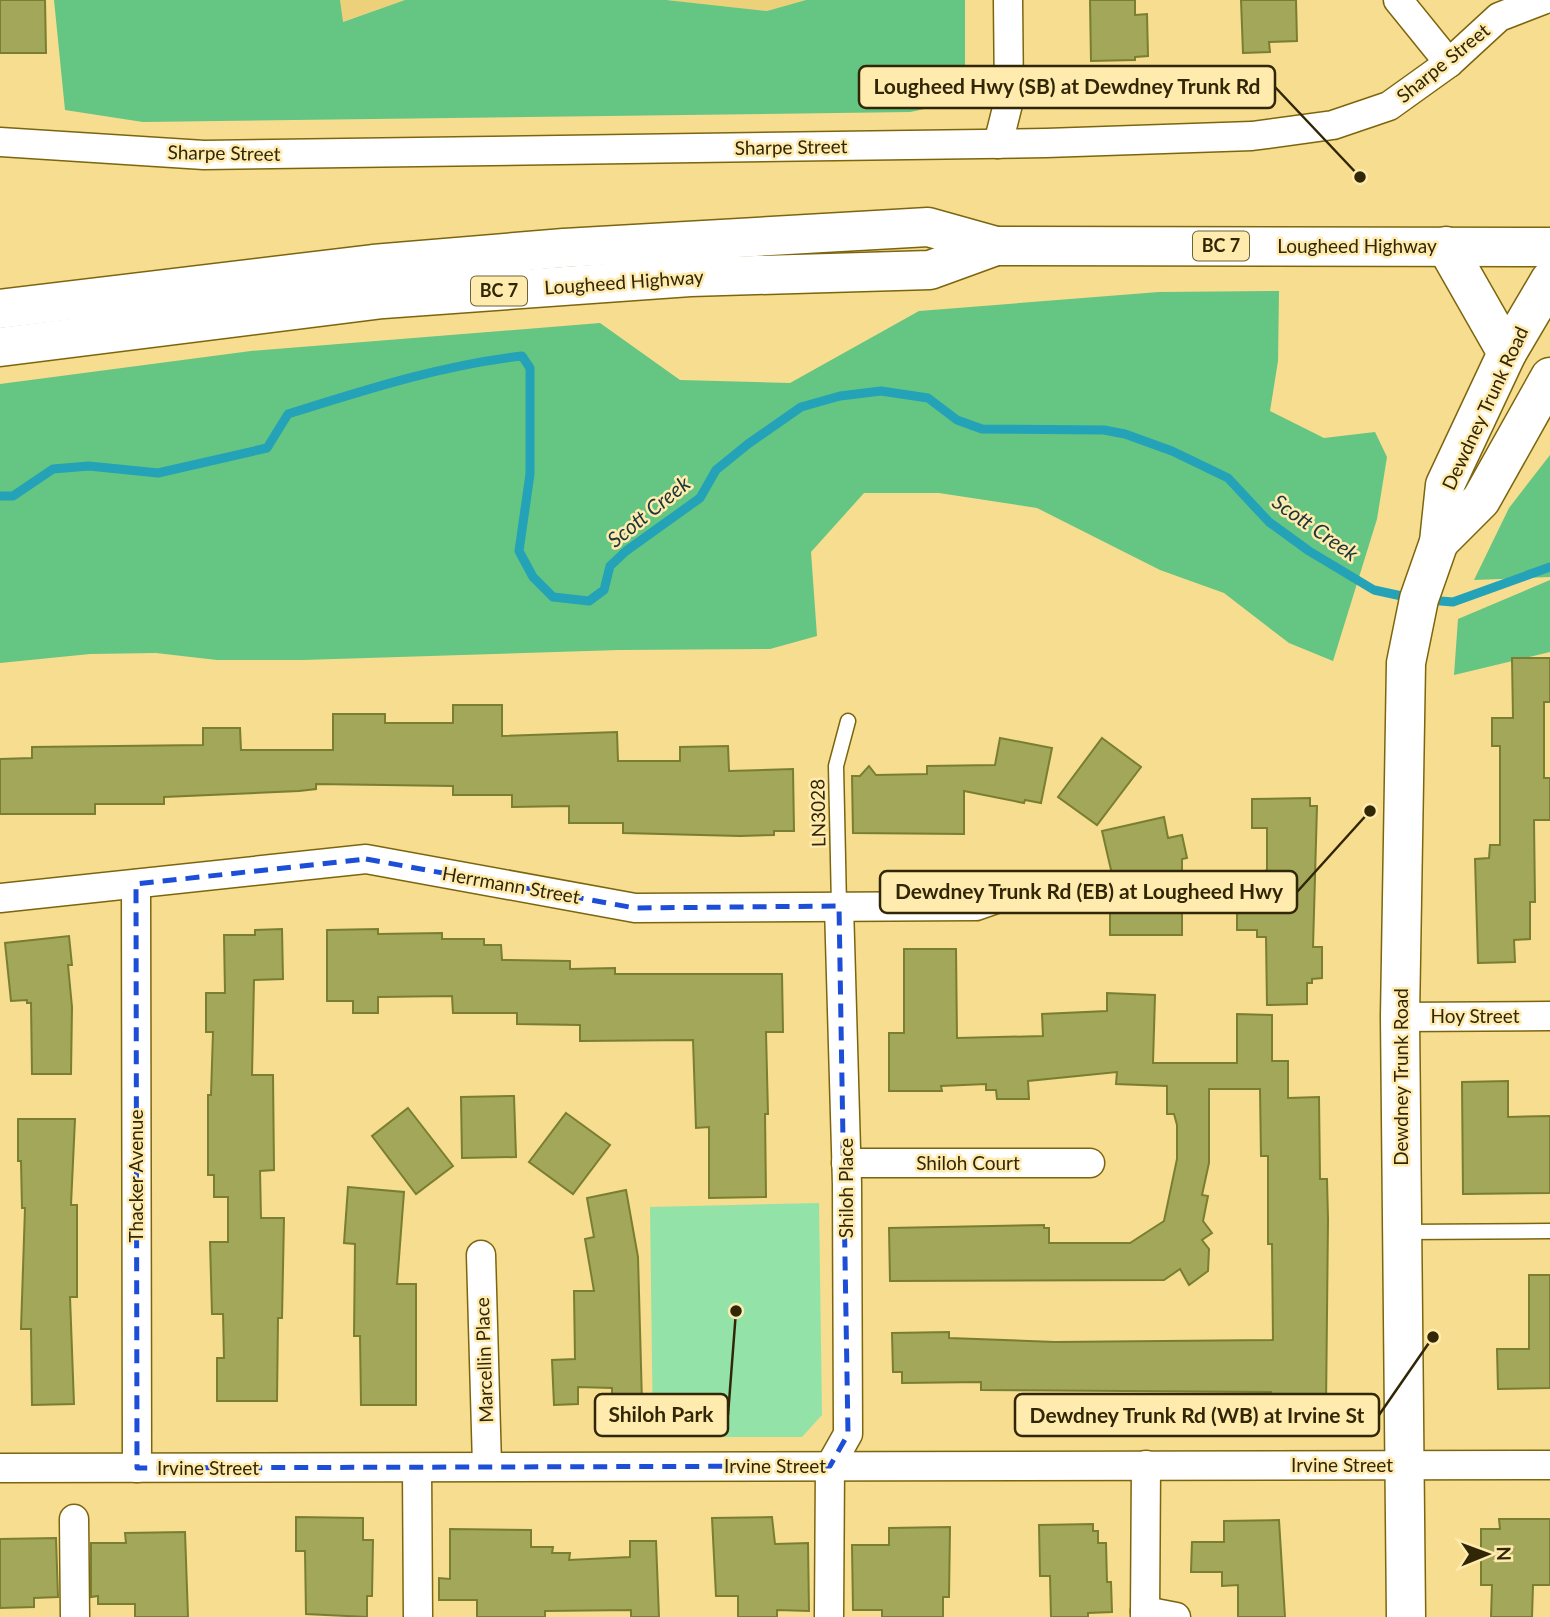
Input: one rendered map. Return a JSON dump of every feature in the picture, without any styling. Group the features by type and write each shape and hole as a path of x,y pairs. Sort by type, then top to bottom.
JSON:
{"main road":[{"name":"Lougheed Highway","path":"0,309 373,264 564,248 928,227 996,246 1550,247"},
{"name":"Lougheed Highway","path":"0,348 383,299 690,277 930,270 996,246"},
{"path":"1446,246 1507,353"},
{"name":"Dewdney Trunk Road","path":"1406,1617 1400,1017 1403,703 1409,648 1419,599 1437,547 1444,485 1507,353 1550,280"},
{"name":"Dewdney Trunk Road","path":"1437,547 1481,500 1550,377"}],"street":[{"path":"998,144 1009,100 1008,0"},
{"path":"1398,0 1448,63"},
{"name":"Sharpe Street","path":"0,142 204,155 1203,140 1333,125 1389,106 1448,63 1499,17 1543,0"},
{"name":"Herrmann Street","path":"0,898 366,859 635,908 976,906 1022,890"},
{"name":"Thacker Avenue","path":"136,884 136,1468"},
{"name":"Shiloh Place","path":"830,1466 848,1434 846,1163 839,906"},
{"name":"Hoy Street","path":"1400,1017 1550,1016"},
{"name":"Shiloh Court","path":"846,1163 1090,1163"},
{"name":"Marcellin Place","path":"481,1255 487,1465"},
{"path":"1146,1465 1145,1614 1176,1617"},
{"name":"Irvine Street","path":"0,1468 1550,1465"},
{"path":"829,1617 830,1466"},
{"path":"417,1468 418,1617"},
{"path":"74,1519 75,1617"}],"lane":[{"name":"LN3028","path":"839,906 836,766 848,721"},
{"path":"1402,1232 1550,1231"}],"highlighted area":[{"path":"366,859 635,908 839,906 848,1434 830,1466 137,1468 136,884"}],"shaded area":[{"path":"340,0 405,0 342,22"},
{"path":"666,0 806,0 767,11"}],"green space":[{"path":"54,0 340,0 343,22 405,0 666,0 767,11 806,0 965,0 965,79 949,104 910,112 143,122 65,110"},
{"path":"1279,291 1278,361 1270,411 1324,438 1375,432 1387,457 1377,519 1333,661 1289,643 1224,593 1160,570 1037,508 939,493 864,493 811,552 817,636 770,649 619,650 303,660 217,660 156,653 90,654 0,663 0,384 251,351 600,323 680,380 790,383 919,311 1159,292"},
{"path":"1550,455 1550,577 1474,580 1509,508"},
{"path":"1550,580 1550,652 1454,675 1458,619"},
{"path":"819,1203 822,1415 802,1437 653,1437 650,1207"}],"building":[{"path":"0,0 45,0 46,53 0,53"},
{"path":"1090,0 1135,0 1135,15 1147,14 1148,56 1135,57 1135,60 1091,61"},
{"path":"1241,0 1296,0 1297,41 1269,42 1270,52 1243,53"},
{"path":"1512,658 1550,658 1550,702 1544,702 1544,778 1550,778 1550,820 1534,820 1535,902 1530,902 1530,939 1514,940 1515,962 1478,963 1475,859 1489,858 1490,845 1500,845 1500,746 1492,746 1492,718 1513,718"},
{"path":"453,705 502,705 502,736 617,732 618,761 680,761 680,747 728,746 729,771 793,769 794,831 774,831 774,835 740,836 623,833 623,823 569,823 569,806 512,807 512,795 453,795 453,786 316,784 316,789 299,791 164,797 164,804 95,804 95,814 0,814 0,759 32,758 32,747 203,745 203,728 240,728 241,750 333,750 333,714 385,714 385,723 453,723"},
{"path":"1000,738 1052,748 1041,803 1025,800 1024,803 964,791 964,834 853,833 852,776 860,776 869,766 876,775 927,774 927,766 995,765"},
{"path":"1102,738 1141,767 1097,825 1058,797"},
{"path":"1310,798 1310,806 1317,806 1313,947 1322,947 1322,978 1312,979 1312,983 1307,983 1307,1004 1267,1005 1266,937 1257,937 1257,930 1237,930 1237,889 1255,889 1267,869 1267,828 1252,828 1252,799"},
{"path":"1164,817 1168,838 1182,835 1187,858 1182,859 1182,935 1110,935 1110,899 1118,900 1102,831"},
{"path":"282,929 283,979 254,980 252,1075 273,1075 274,1170 260,1171 261,1218 284,1218 282,1318 278,1318 277,1401 217,1401 217,1358 224,1358 223,1314 212,1314 210,1242 228,1242 228,1197 214,1197 214,1175 208,1175 208,1095 211,1095 213,1032 206,1032 206,993 225,993 224,935 255,935 255,930"},
{"path":"378,929 378,934 442,933 442,939 484,939 484,945 501,945 502,960 570,961 570,969 615,968 615,974 782,974 783,1032 766,1032 766,1197 709,1198 709,1127 696,1128 693,1040 580,1041 580,1025 517,1024 517,1013 453,1013 452,996 378,997 378,1013 353,1013 353,1001 327,1001 327,930"},
{"path":"69,936 72,965 68,965 72,1007 71,1074 32,1074 31,1003 27,1003 27,1000 11,1001 5,943"},
{"path":"904,949 956,949 957,1038 1043,1036 1042,1014 1107,1011 1107,993 1155,995 1153,1063 1237,1063 1237,1014 1272,1015 1272,1061 1288,1061 1288,1098 1319,1097 1320,1179 1327,1179 1328,1219 1326,1407 1271,1404 1271,1392 981,1390 981,1382 902,1383 902,1372 893,1372 892,1333 949,1332 949,1338 1055,1342 1273,1340 1272,1244 1268,1244 1268,1156 1261,1156 1260,1089 1209,1089 1209,1163 1202,1195 1208,1196 1203,1221 1212,1233 1202,1240 1209,1249 1208,1271 1189,1285 1180,1269 1164,1280 890,1281 889,1228 1044,1225 1044,1228 1049,1228 1049,1243 1130,1243 1164,1221 1177,1159 1177,1125 1174,1114 1167,1114 1167,1086 1116,1084 1117,1072 1028,1081 1029,1099 997,1099 996,1090 986,1090 986,1084 941,1086 942,1091 889,1091 889,1033 904,1033"},
{"path":"1508,1081 1508,1117 1550,1116 1550,1193 1463,1194 1462,1082"},
{"path":"514,1096 516,1157 462,1158 461,1097"},
{"path":"408,1108 453,1166 416,1194 372,1136"},
{"path":"566,1113 610,1145 573,1194 529,1162"},
{"path":"18,1119 75,1119 71,1205 77,1205 77,1297 70,1297 74,1404 32,1405 31,1329 21,1329 25,1208 22,1208 21,1161 18,1161"},
{"path":"348,1187 404,1192 397,1284 416,1284 416,1405 361,1405 360,1336 354,1336 355,1244 344,1243"},
{"path":"626,1190 638,1257 642,1402 612,1403 612,1388 578,1387 578,1404 554,1405 552,1360 575,1359 574,1291 594,1291 585,1239 594,1237 587,1198"},
{"path":"1529,1275 1550,1275 1550,1388 1498,1389 1497,1349 1529,1349"},
{"path":"296,1517 363,1518 363,1540 373,1540 372,1596 367,1596 367,1617 306,1614 305,1551 296,1551"},
{"path":"772,1517 775,1544 808,1543 809,1611 777,1610 777,1617 738,1617 738,1596 716,1596 712,1518"},
{"path":"1499,1519 1550,1519 1550,1585 1533,1585 1532,1617 1491,1617 1492,1585 1481,1585 1481,1529 1500,1529"},
{"path":"1279,1520 1285,1617 1238,1617 1238,1585 1222,1586 1222,1572 1191,1572 1192,1542 1224,1542 1224,1521"},
{"path":"1093,1524 1093,1531 1098,1531 1098,1543 1106,1543 1107,1582 1111,1582 1112,1612 1088,1613 1088,1617 1051,1617 1050,1576 1040,1576 1039,1525"},
{"path":"950,1527 949,1597 943,1597 943,1617 882,1617 882,1610 853,1610 852,1545 889,1545 889,1528"},
{"path":"450,1529 531,1530 531,1547 553,1547 552,1553 570,1553 569,1560 630,1557 630,1541 656,1541 659,1617 631,1617 631,1610 545,1611 545,1617 477,1617 477,1600 439,1600 439,1578 450,1579"},
{"path":"185,1532 188,1617 135,1617 135,1604 98,1604 98,1596 91,1597 91,1543 126,1543 125,1533"},
{"path":"56,1538 58,1597 34,1598 34,1607 0,1608 0,1539"}],"waterway":[{"name":"Scott Creek","path":"0,496 13,496 53,469 89,466 158,473 267,448 288,414 433,372 522,356 530,368 530,474 519,551 533,577 553,597 589,601 604,590 610,566 626,551 700,498 716,470 801,407 840,396 881,391 928,398 957,420 982,429 1104,430 1125,434 1172,451 1228,478 1269,522 1309,551 1374,590 1411,598"},
{"name":"Scott Creek","path":"1428,600 1453,602 1550,567"}],"place":[{"name":"Lougheed Hwy (SB) at Dewdney Trunk Rd","path":"1360,177"},
{"name":"Dewdney Trunk Rd (EB) at Lougheed Hwy","path":"1370,811"},
{"name":"Shiloh Park","path":"736,1311"},
{"name":"Dewdney Trunk Rd (WB) at Irvine St","path":"1433,1337"}]}
